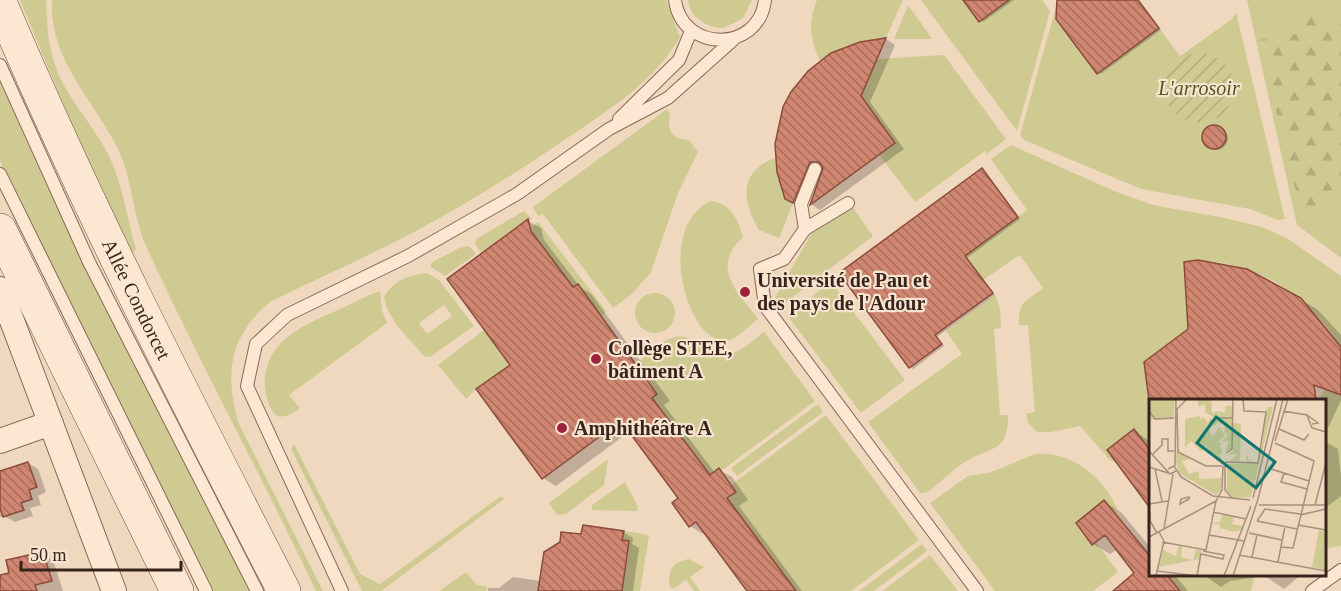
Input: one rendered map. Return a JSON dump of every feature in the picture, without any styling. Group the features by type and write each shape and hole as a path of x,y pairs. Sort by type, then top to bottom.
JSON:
{"main road":[{"name":"Allée Condorcet","path":"0,2 50,120 112,251 284,591"},
{"path":"0,230 177,591"}],"street":[{"path":"0,289 114,591"},
{"path":"0,441 51,423"}],"lane":[{"path":"675,0 681,20 691,31 703,38 717,41 733,40"},
{"path":"342,591 247,386 256,344 287,315 408,256 517,194 609,129 668,98 733,40 757,22 765,0"},
{"path":"609,129 679,60 691,31"},
{"path":"0,65 89,262 257,591"},
{"path":"805,230 801,204 815,169"},
{"path":"0,174 206,591"},
{"path":"848,202 805,230 784,259 760,269 765,306 977,591"},
{"path":"1312,591 1341,570"}],"green space":[{"path":"20,0 46,0 49,37 58,73 103,145 114,167 136,249 131,253 89,166"},
{"path":"52,0 666,0 680,37 657,68 629,94 548,151 453,211 270,302 256,315 246,329 238,343 231,373 234,406 239,424 323,591 316,591 147,248 138,223 130,184 117,147 64,59 53,21"},
{"path":"688,0 752,0 743,18 724,28 700,21 692,12"},
{"path":"817,0 903,0 885,40 846,46 820,61 811,31 812,16"},
{"path":"921,0 963,0 979,22 1009,0 1042,0 1050,11 1017,131"},
{"path":"1247,0 1341,0 1341,258 1297,225"},
{"path":"908,5 931,37 931,39 894,39"},
{"path":"1056,7 1056,19 1097,74 1159,28 1180,56 1232,19 1236,12 1285,219 1278,220 1250,209 1141,189 1024,140 1020,135"},
{"path":"1310,14 1341,25 1341,189 1317,210 1299,204 1259,40 1294,35"},
{"name":"L'arrosoir","path":"1199,53 1212,56 1224,63 1231,75 1234,88 1231,101 1224,113 1212,120 1199,123 1186,120 1174,113 1167,101 1164,88 1167,75 1174,63 1186,56"},
{"path":"944,55 1006,139 987,154 985,151 915,202 871,144 885,151 895,143 861,96 877,59"},
{"path":"0,82 45,182 250,591 212,591 17,197 0,161"},
{"path":"667,109 670,114 669,125 672,133 683,140 689,140 698,152 678,193 651,272 632,294 613,308 543,214 538,216 533,207"},
{"path":"1011,145 1114,191 1153,205 1262,227 1290,240 1341,276 1341,347 1312,310 1274,282 1253,271 1231,264 1208,261 1184,262 1187,321 1205,320 1227,351 1184,332 1144,362 1149,403 1149,449 1133,430 1107,450 1117,463 1110,460 1080,426 1051,432 1037,432 1028,423 1026,414 1035,412 1028,325 1019,325 1019,317 1024,302 1043,288 1020,255 983,280 965,256 1027,210 991,159"},
{"path":"775,158 785,199 793,203 779,238 759,230 747,198 749,179 754,171"},
{"path":"711,201 718,202 733,213 739,224 743,237 733,248 728,259 730,279 758,319 732,339 717,339 703,329 692,310 684,287 680,261 683,236 693,215"},
{"path":"849,202 873,236 781,306 775,298 815,227"},
{"path":"524,211 532,219 481,254 475,243 476,239"},
{"path":"538,222 607,312 601,316 573,287 530,228"},
{"path":"469,246 476,254 445,276 431,267 431,263 459,248"},
{"path":"427,273 439,280 474,326 430,357 424,356 400,328 390,313 384,297 397,282","holes":["444,305 452,316 427,334 419,323"]},
{"path":"831,282 905,380 861,413 787,315"},
{"path":"380,291 382,311 387,323 289,395 300,408 289,415 277,416 268,403 265,387 270,358 278,347 287,337 311,322"},
{"path":"655,293 669,299 675,313 669,327 655,333 641,327 635,313 641,299"},
{"path":"995,295 1000,308 1001,328 994,329 1000,415 1008,415 1005,437 996,447 955,469 928,492 920,493 868,422 962,354 946,331"},
{"path":"484,330 495,345 498,343 520,374 476,389 466,399 438,365"},
{"path":"764,332 815,401 721,471 718,468 710,475 652,398 657,393 636,364 660,344 678,336 687,337 724,354 741,349"},
{"path":"1325,389 1341,395 1341,546 1326,549 1326,399 1320,399"},
{"path":"818,404 823,412 737,476 731,468"},
{"path":"826,415 919,540 851,591 796,591 727,498 736,492 731,485"},
{"path":"294,444 360,574 380,584 501,496 504,499 381,591 362,591 291,449"},
{"path":"1035,454 1061,457 1084,468 1103,486 1117,508 1113,511 1103,500 1076,523 1091,545 1096,542 1118,572 1093,591 995,591 930,503 968,476 989,473"},
{"path":"608,459 604,485 566,514 557,515 549,503"},
{"path":"625,482 638,507 637,511 592,510 592,505"},
{"path":"624,531 649,535 640,591 622,591 629,541 622,540"},
{"path":"922,544 927,551 874,591 859,591"},
{"path":"930,555 958,591 882,591"},
{"path":"689,559 704,567 690,577 700,591 694,591 686,580 673,589 669,581 672,568 678,562"},
{"path":"466,572 477,585 487,587 486,591 439,591"},
{"path":"1169,576 1255,576 1251,591 1181,591"}],"building":[{"path":"963,0 1009,0 979,22"},
{"path":"1057,0 1138,0 1159,28 1097,74 1056,19"},
{"path":"886,38 861,96 895,143 810,205 823,168 819,162 810,162 793,203 785,199 777,172 775,144 783,107 791,92 808,71 831,53 860,42"},
{"path":"1214,125 1223,128 1226,137 1223,146 1214,149 1205,146 1202,137 1205,128"},
{"path":"982,168 1018,217 965,256 993,293 935,335 942,344 909,368 839,273"},
{"path":"528,219 531,231 573,287 578,284 657,394 652,398 710,475 719,468 736,492 727,498 796,591 747,591 696,522 689,527 672,503 678,498 621,421 542,479 476,389 510,365 447,279"},
{"path":"1198,260 1247,269 1301,298 1341,347 1341,395 1314,385 1316,399 1149,400 1144,362 1188,329 1184,262"},
{"path":"1134,429 1149,449 1149,507 1107,450"},
{"path":"28,462 37,487 29,490 32,499 21,503 24,510 3,517 0,508 0,471"},
{"path":"1104,500 1149,555 1149,576 1168,576 1180,591 1113,591 1134,573 1105,535 1092,545 1076,523"},
{"path":"583,525 624,531 622,540 629,541 622,591 538,591 544,552 560,542 561,532 581,534"},
{"path":"43,552 52,581 35,585 37,591 0,591 0,575 9,573 6,560"}],"place":[{"name":"Université de Pau et des pays de l'Adour","path":"745,292"},
{"name":"Collège STEE, bâtiment A","path":"596,359"},
{"name":"Amphithéâtre A","path":"562,428"}]}
